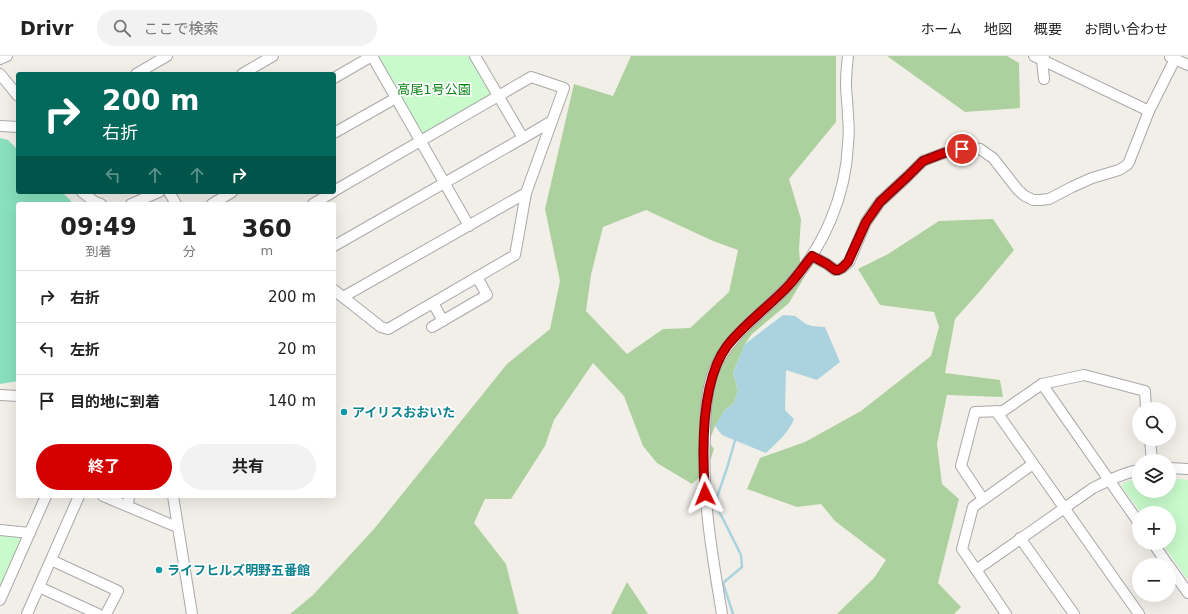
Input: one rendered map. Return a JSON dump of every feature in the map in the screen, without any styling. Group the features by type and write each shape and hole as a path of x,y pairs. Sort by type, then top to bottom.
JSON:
{"street":[{"path":"0,59 7,56"},
{"path":"139,72 167,56"},
{"path":"245,72 273,56"},
{"path":"336,77 372,56 469,226"},
{"path":"475,56 523,138"},
{"path":"722,614 711,550 704,486 706,412 710,387 714,373 727,347 736,336 789,285 812,256 830,221 837,202 843,178 848,146 849,119 846,83 848,56"},
{"path":"1040,57 1149,111"},
{"path":"1040,57 1044,79"},
{"path":"812,256 835,270 842,268 848,262 866,222 880,202 923,161 944,153 962,149 980,149 993,158 1018,190 1033,200 1049,199 1072,186 1119,170 1127,165 1172,58 1188,66"},
{"path":"0,74 16,94"},
{"path":"336,191 531,76 564,88 526,193 515,255 388,329 380,327 336,292"},
{"path":"336,132 396,98"},
{"path":"336,245 552,121"},
{"path":"0,126 16,127"},
{"path":"343,297 526,193"},
{"path":"85,194 96,202"},
{"path":"136,202 154,194"},
{"path":"215,202 228,194"},
{"path":"316,202 330,194"},
{"path":"432,327 487,295 477,277"},
{"path":"433,303 443,321"},
{"path":"983,499 961,466 975,412 1003,411 1042,384 1084,376 1145,391 1146,402"},
{"path":"1042,384 1132,513"},
{"path":"0,395 16,396"},
{"path":"996,411 1138,614"},
{"path":"1006,614 962,548 972,507 1033,464"},
{"path":"1176,468 1188,469"},
{"path":"976,570 1093,488 1132,471"},
{"path":"1,595 45,498"},
{"path":"28,614 78,498"},
{"path":"113,498 129,501 177,527"},
{"path":"173,498 192,614"},
{"path":"0,530 30,533"},
{"path":"1020,538 1074,614"},
{"path":"51,560 118,591 106,614"},
{"path":"1176,576 1188,593"},
{"path":"39,587 98,614"}],"green space":[{"name":"高尾1号公園","path":"380,56 471,56 491,91 490,95 424,134 420,133 378,60"},
{"path":"631,56 836,56 836,122 789,179 801,219 799,249 800,261 805,276 789,303 752,334 745,344 733,373 738,390 734,403 725,410 715,426 709,442 714,449 707,470 692,484 657,463 643,446 624,396 593,363 554,420 545,446 511,499 485,499 474,523 506,564 519,614 290,614 313,595 374,529 507,364 550,329 560,281 545,209 574,84 613,96","holes":["646,210 713,241 738,250 729,292 690,328 663,329 627,354 586,311 591,275 603,227"]},
{"path":"887,56 1007,56 1019,63 1020,108 965,112"},
{"path":"0,138 8,140 16,148 16,194 64,194 71,202 16,202 16,381 0,384"},
{"path":"993,219 1014,250 955,319 945,373 1000,380 1003,397 947,395 937,444 942,484 959,499 938,583 961,607 954,614 837,614 874,578 886,560 835,521 821,504 797,507 747,489 760,458 805,442 861,411 931,356 939,327 934,312 880,305 858,269 888,254 939,221"},
{"path":"1176,479 1188,480 1188,580 1176,563 1176,558 1173,558 1167,550 1176,550 1176,506 1136,506 1122,487 1124,482 1132,480 1132,498 1176,498"},
{"path":"0,534 20,536 22,539 1,587 0,587"},
{"path":"627,582 648,614 611,614"}],"water":[{"path":"783,315 795,316 806,324 812,326 825,327 840,362 817,380 786,370 785,410 794,419 786,433 766,453 722,435 715,426 725,410 734,403 738,390 733,373 745,344"}],"waterway":[{"path":"733,614 723,583 742,567 741,555 719,511 717,497 736,437"}],"place":[{"name":"アイリスおおいた","path":"344,412"},
{"name":"ライフヒルズ明野五番館","path":"159,570"}],"route":[{"path":"705,494 704,455 706,412 714,373 727,347 736,336 789,285 812,256 835,270 842,268 852,256 866,222 874,209 923,161 944,153 962,149"}]}
